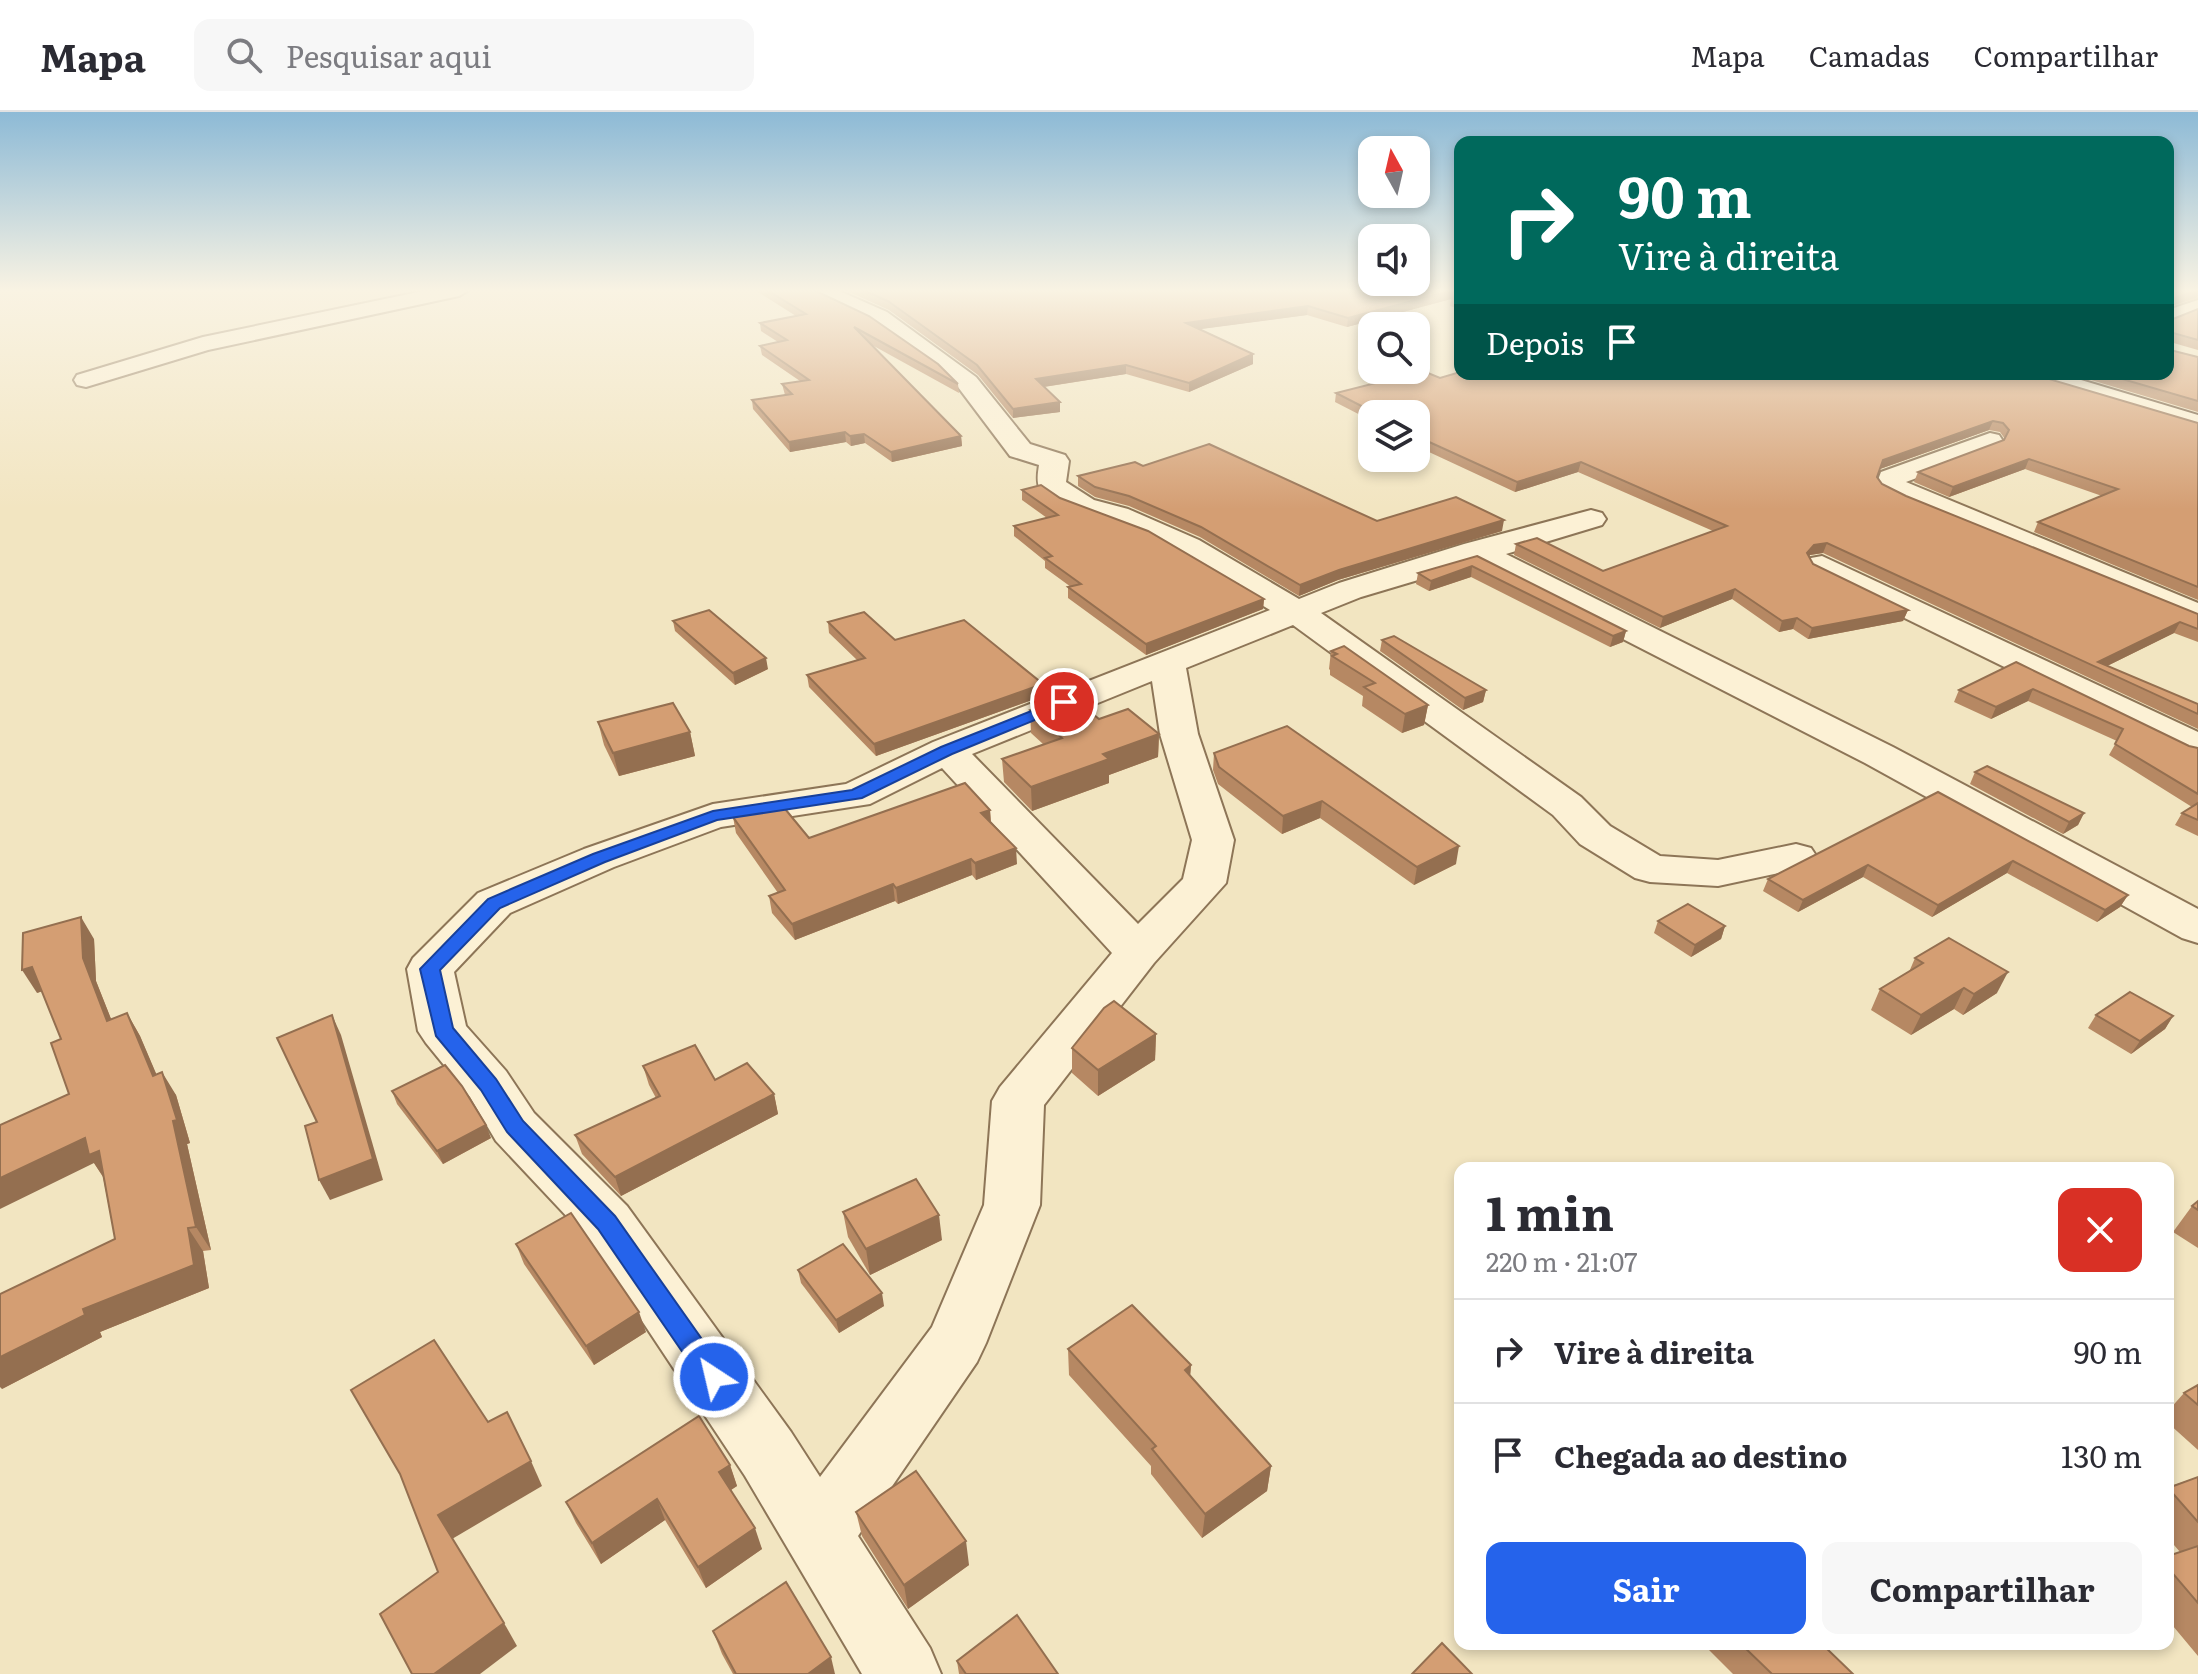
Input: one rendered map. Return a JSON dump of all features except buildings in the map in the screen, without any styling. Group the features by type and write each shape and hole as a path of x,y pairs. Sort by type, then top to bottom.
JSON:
{"street":[{"path":"86,380 142,363"},
{"path":"945,363 967,382 1020,450 1055,461 1052,485 1084,506 1118,515 1188,547 1294,610 1567,806 1595,835 1650,869 1718,873 1796,857"},
{"path":"2055,380 2198,423"},
{"path":"1990,441 1891,478 1890,485 2198,615"},
{"path":"904,1674 768,1454 607,1222 515,1127 488,1084 443,1031 430,969 494,903 599,858 713,816 856,795 947,750 1294,610 1475,551 1591,519"},
{"path":"1475,551 1879,755 2198,928"},
{"path":"1822,565 2198,747"},
{"path":"818,1535 955,1343 1012,1205 1018,1101 1138,952 1204,883 1213,840 1179,734 1167,661"},
{"path":"947,750 1138,952"}],"route":[{"path":"714,1377 607,1222 515,1127 488,1084 443,1031 430,969 494,903 599,858 713,816 856,795 947,750 1064,702"}]}
